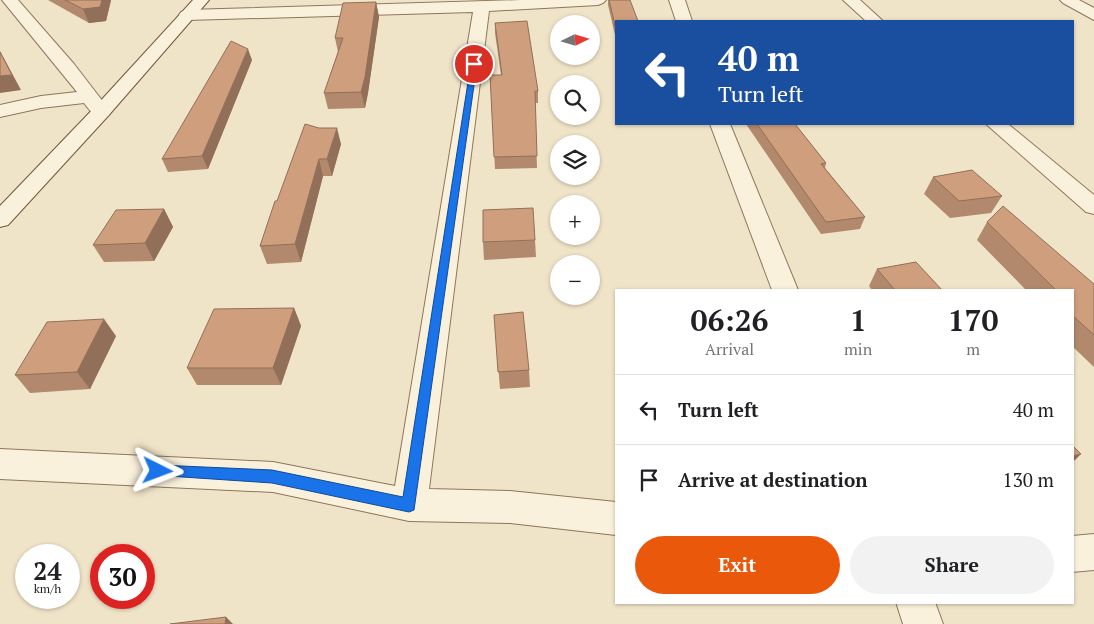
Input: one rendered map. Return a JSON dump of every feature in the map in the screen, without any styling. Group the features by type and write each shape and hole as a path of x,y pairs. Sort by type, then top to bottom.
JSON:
{"street":[{"path":"10,0 68,68 100,112"},
{"path":"0,220 201,0"},
{"path":"187,15 482,7 598,0"},
{"path":"677,0 684,20"},
{"path":"850,0 875,20"},
{"path":"1068,0 1094,15"},
{"path":"409,505 482,7"},
{"path":"0,111 41,102 87,96"},
{"path":"720,125 785,289"},
{"path":"997,125 1094,207"},
{"path":"0,464 272,476 409,505 510,507 615,519"},
{"path":"1074,554 1094,552"},
{"path":"916,604 923,624"}],"building":[{"path":"65,0 102,0 100,7 83,9"},
{"path":"609,0 630,0 638,20 615,20 615,25"},
{"path":"376,2 361,92 324,93 343,38 335,38 343,3"},
{"path":"527,21 538,91 535,91 537,156 494,157 490,75 502,75 495,23"},
{"path":"231,41 248,49 202,156 162,159"},
{"path":"0,52 12,75 0,76"},
{"path":"305,124 319,128 337,128 327,159 319,159 295,244 260,246 275,201 277,201"},
{"path":"758,125 796,125 826,163 821,164 865,217 826,222"},
{"path":"972,170 1002,196 959,201 933,177"},
{"path":"1003,206 1094,284 1094,335 1074,317 1074,289 1055,289 987,222"},
{"path":"533,208 535,240 483,242 483,210"},
{"path":"164,209 145,243 93,245 116,210"},
{"path":"916,262 941,289 894,289 877,269"},
{"path":"294,308 273,368 187,368 214,309"},
{"path":"523,312 529,370 498,372 494,315"},
{"path":"104,319 77,372 15,375 47,322"},
{"path":"1074,447 1081,454 1074,456"},
{"path":"226,617 225,624 170,624"}],"route":[{"path":"158,471 272,476 409,505 474,64"}]}
